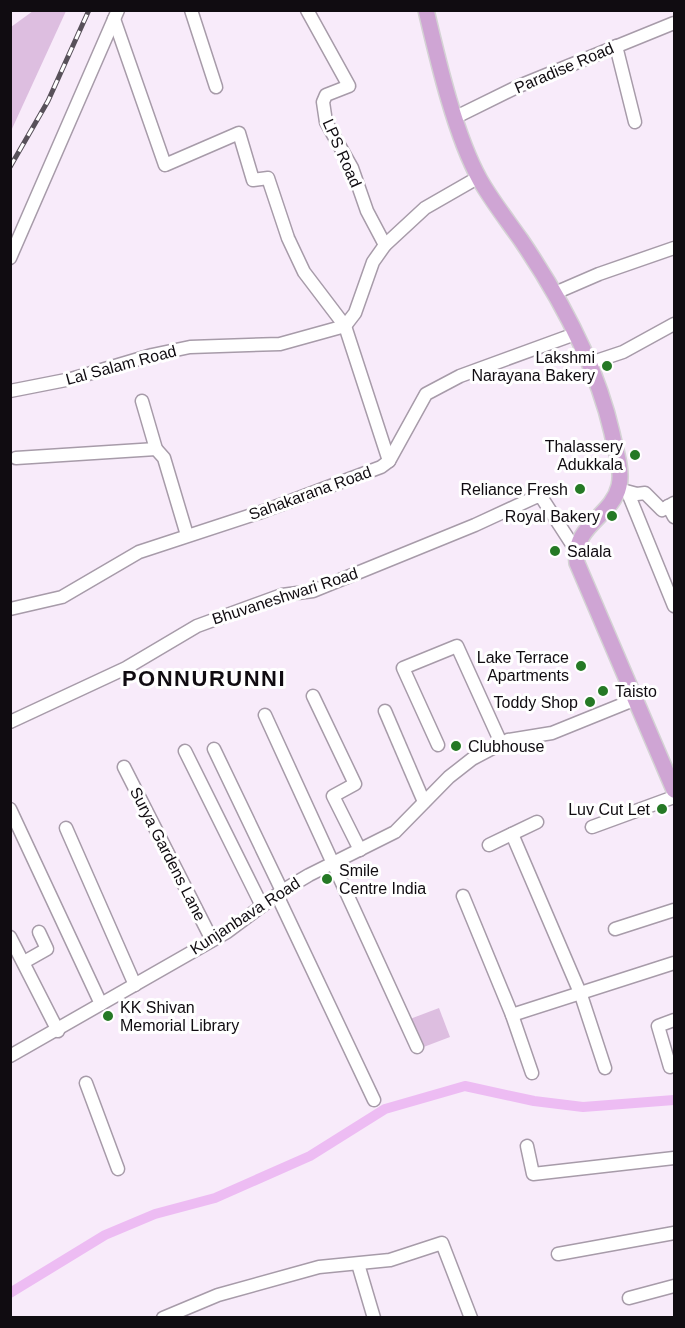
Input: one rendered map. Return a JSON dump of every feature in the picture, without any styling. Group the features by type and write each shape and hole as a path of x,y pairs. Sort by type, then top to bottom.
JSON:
{"main road":[{"path":"426,10 456,117 479,177 555,293 601,390 612,432 623,491 584,533 575,549 577,563 675,790"}],"street":[{"path":"191,10 216,87"},
{"name":"LPS Road","path":"307,10 349,86 326,95 323,102 324,118 352,168 367,211 385,244"},
{"path":"672,10 675,21"},
{"path":"10,258 116,15"},
{"path":"116,15 165,165 239,133 253,180 268,178 288,238 304,272 345,326 389,461"},
{"name":"Paradise Road","path":"456,117 519,86 675,21"},
{"path":"616,46 635,122"},
{"path":"345,326 355,313 373,262 385,244 425,208 479,177"},
{"path":"555,293 599,274 675,248"},
{"path":"590,363 623,352 675,324"},
{"name":"Lal Salam Road","path":"10,391 71,379 152,355 190,347 280,344 345,326"},
{"name":"Sahakarana Road","path":"10,609 62,597 139,552 381,468 389,461 426,394 460,376 575,334"},
{"path":"142,401 156,449 164,458 187,535"},
{"path":"16,458 156,449"},
{"path":"672,509 662,510 645,493 623,491 675,606"},
{"name":"Bhuvaneshwari Road","path":"10,722 126,668 197,626 282,595 313,591 475,525 540,495 575,549"},
{"path":"438,745 404,668 457,646 501,743"},
{"path":"313,696 355,784 333,796 360,850"},
{"name":"Kunjanbava Road","path":"10,1056 58,1031 212,940 280,893 395,832 424,802 472,759 501,743 552,733 636,699"},
{"path":"385,711 424,802"},
{"path":"266,715 417,1047"},
{"path":"214,749 374,1100"},
{"path":"185,751 262,906"},
{"name":"Surya Gardens Lane","path":"124,768 212,940"},
{"path":"592,827 675,796"},
{"path":"10,809 101,1004"},
{"path":"489,845 537,822"},
{"path":"66,828 135,985"},
{"path":"512,834 581,995 605,1068"},
{"path":"463,896 512,1015 532,1074"},
{"path":"615,929 675,910"},
{"path":"24,962 47,950 39,932"},
{"path":"10,937 58,1031"},
{"path":"512,1015 581,995 675,963"},
{"path":"670,1067 658,1026 675,1020"},
{"path":"86,1083 118,1169"},
{"path":"527,1146 533,1174 675,1158"},
{"path":"558,1254 675,1233"},
{"path":"164,1317 218,1295 319,1267 390,1260 442,1243 471,1317"},
{"path":"358,1264 374,1317"},
{"path":"629,1298 675,1286"}],"shaded area":[{"path":"33,11 66,11 11,131 11,27"},
{"path":"439,1008 450,1037 421,1048 410,1019"}],"waterway":[{"path":"10,1293 105,1235 155,1214 215,1198 310,1156 385,1109 465,1086 534,1101 583,1107 674,1100"}],"railway":[{"path":"10,167 48,101 89,10"}],"place":[{"name":"Lakshmi Narayana Bakery","path":"607,366"},
{"name":"Thalassery Adukkala","path":"635,455"},
{"name":"Reliance Fresh","path":"580,489"},
{"name":"Royal Bakery","path":"612,516"},
{"name":"Salala","path":"555,551"},
{"name":"Lake Terrace Apartments","path":"581,666"},
{"name":"Taisto","path":"603,691"},
{"name":"Toddy Shop","path":"590,702"},
{"name":"Clubhouse","path":"456,746"},
{"name":"Luv Cut Let","path":"662,809"},
{"name":"Smile Centre India","path":"327,879"},
{"name":"KK Shivan Memorial Library","path":"108,1016"}],"district":[{"name":"PONNURUNNI","path":"204,678"}]}
